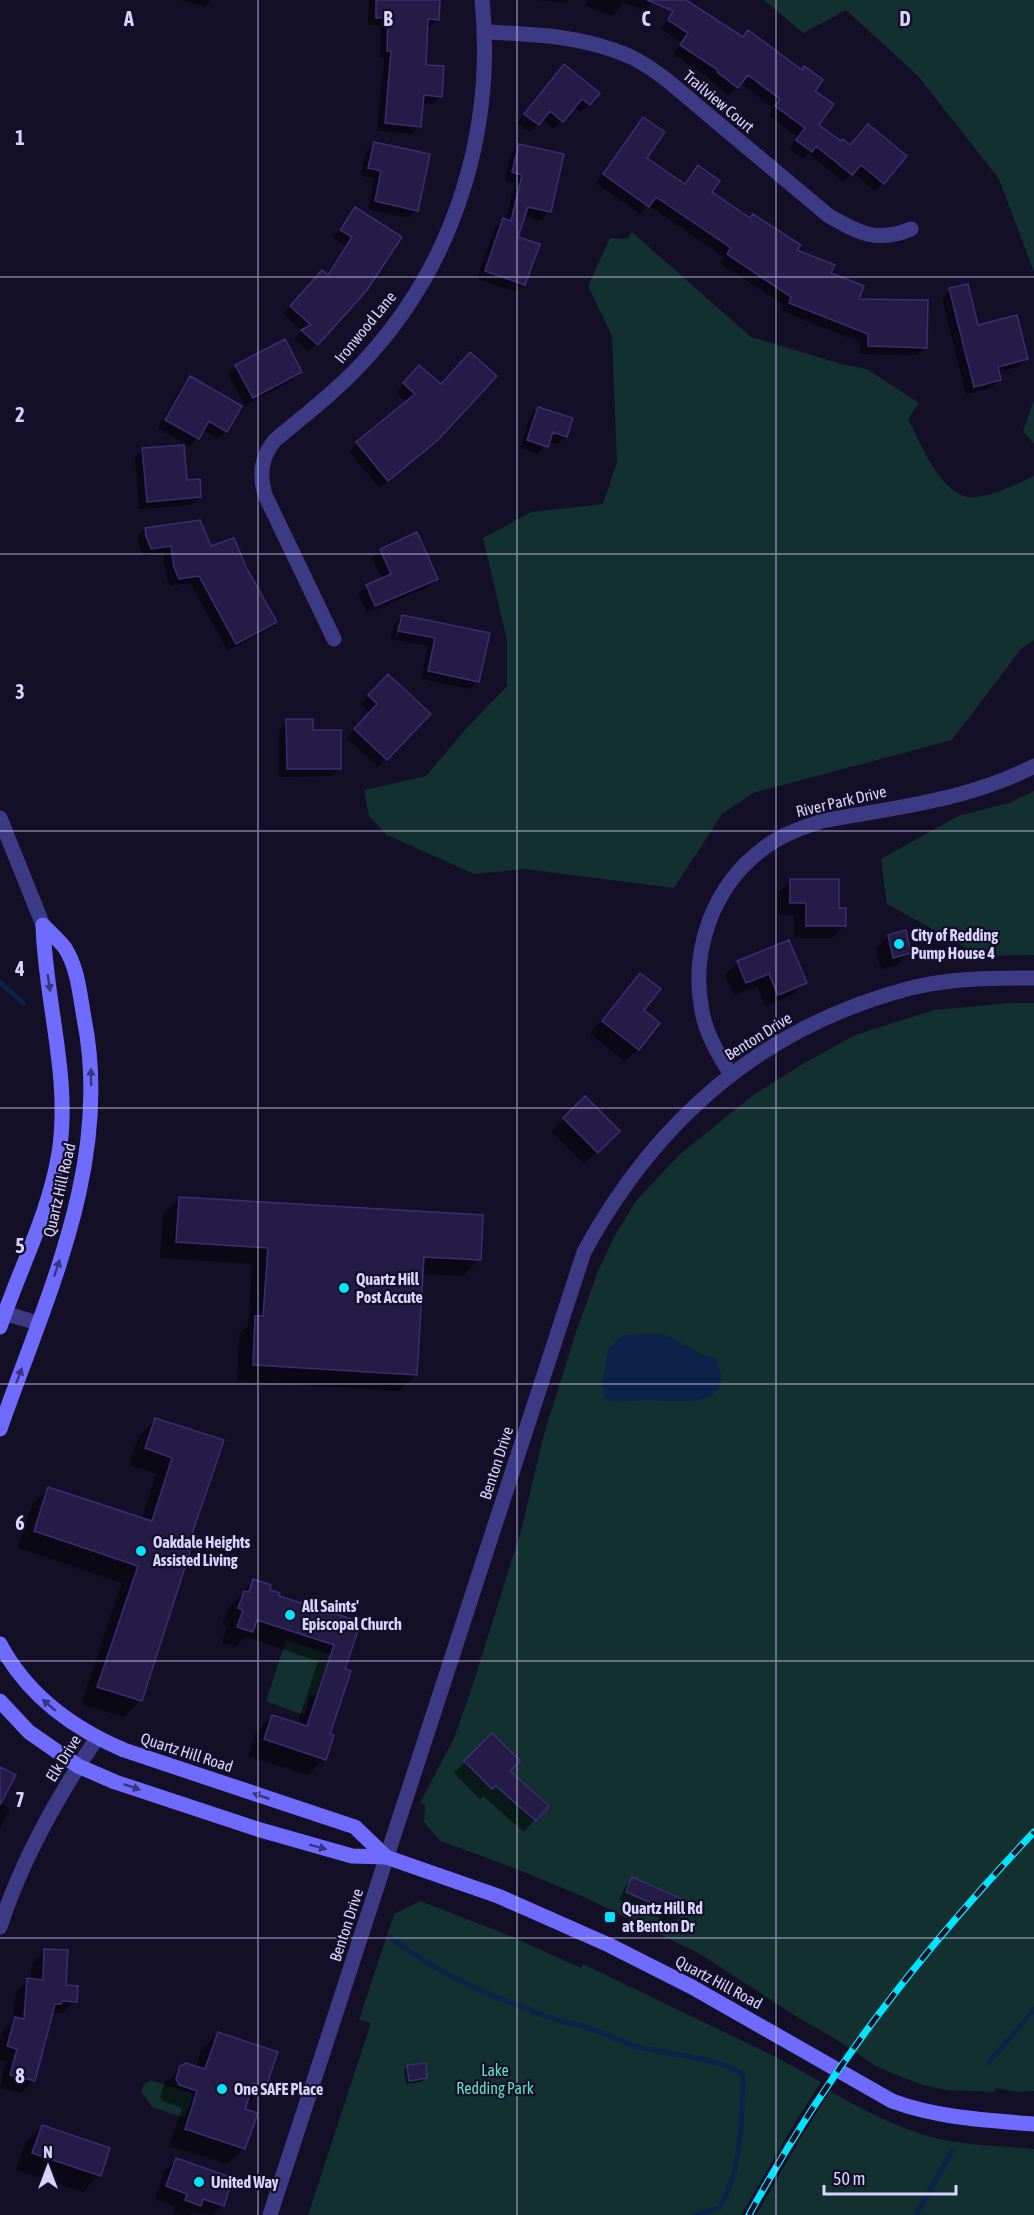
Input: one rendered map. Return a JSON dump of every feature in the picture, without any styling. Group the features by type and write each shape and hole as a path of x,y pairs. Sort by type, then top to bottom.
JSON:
{"main road":[{"name":"Quartz Hill Road","path":"2,1317 51,1186 59,1153 60,1067 44,953 43,925"},
{"name":"Quartz Hill Road","path":"0,1429 60,1259 82,1185 91,1112 89,1045 73,966 64,946 43,925"},
{"name":"Quartz Hill Road","path":"0,1644 29,1686 80,1729 124,1750 355,1827 386,1857"},
{"name":"Quartz Hill Road","path":"0,1701 30,1732 78,1766 143,1791 305,1844 352,1856 386,1857 498,1896 609,1945 738,2012 892,2101 928,2112 952,2116 1034,2124"}],"street":[{"name":"Ironwood Lane","path":"334,639 265,495 261,479 262,462 275,440 322,402 373,352 401,315 434,261 452,225 471,165 486,71 486,32 482,0"},
{"name":"Trailview Court","path":"486,32 546,34 574,39 630,57 648,67 677,89 829,216 854,230 874,236 895,235 911,229"},
{"name":"River Park Drive","path":"730,1074 705,1023 700,1000 700,968 703,941 710,918 728,884 745,865 772,843 811,825 973,790 998,782 1034,765"},
{"name":"Quartz Hill Road","path":"0,818 43,925"},
{"name":"Benton Drive","path":"270,2215 584,1252 602,1219 660,1139 730,1074 812,1024 864,1003 912,988 973,979 1034,978"},
{"path":"2,1317 38,1323"},
{"name":"Elk Drive","path":"0,1927 8,1902 34,1844 78,1766 97,1738"}],"green space":[{"path":"764,0 1034,0 1034,272 999,179 918,76 846,10 803,33"},
{"path":"632,232 751,337 845,365 867,369 919,403 908,419 935,469 954,491 965,496 985,496 1034,476 1034,640 1021,649 952,740 753,793 722,814 674,888 524,869 474,874 387,835 369,816 364,790 426,776 464,731 507,686 507,640 483,538 531,512 603,504 617,462 612,336 588,286 610,238 627,239"},
{"path":"1034,400 1034,444 1023,431"},
{"path":"1034,791 1034,955 981,956 887,904 881,859 958,816 1009,803"},
{"path":"1034,1003 1034,2091 1018,2092 996,2088 994,2092 946,2090 923,2085 874,2065 700,1954 582,1896 440,1841 424,1822 425,1805 420,1803 454,1738 471,1690 521,1531 544,1434 576,1332 598,1271 615,1235 636,1201 679,1155 752,1096 855,1035 934,1010"},
{"path":"286,1640 334,1656 331,1664 327,1663 316,1696 310,1695 304,1715 266,1701"},
{"name":"Lake Redding Park","path":"420,1901 508,1935 581,1968 583,1964 776,2057 821,2082 741,2215 308,2215 371,2023 359,2020 394,1914"},
{"path":"151,2080 193,2094 185,2118 152,2107 141,2091 145,2083"},
{"path":"830,2091 888,2121 934,2138 971,2144 1034,2149 1034,2215 756,2215"}],"water":[{"path":"663,1334 704,1355 717,1358 721,1376 719,1387 713,1394 703,1399 691,1401 619,1402 604,1398 602,1382 609,1348 623,1335"}],"building":[{"path":"376,0 440,0 439,20 428,19 426,65 444,66 442,97 424,95 421,127 385,123 391,51 387,51 388,18 376,18"},
{"path":"647,0 686,0 743,37 748,30 802,70 804,66 823,80 815,91 834,104 819,125 850,145 868,124 907,156 884,184 861,165 852,175 816,146 812,152 796,140 805,128 775,106 780,99 748,75 738,88 717,72 718,70 680,45 688,33 668,20 673,11"},
{"path":"564,64 600,93 590,105 582,99 563,122 550,111 539,125 524,114"},
{"path":"643,117 665,132 647,158 685,184 698,165 720,181 712,192 750,218 753,214 801,245 797,250 835,265 831,273 864,286 859,299 928,300 927,348 868,346 868,334 789,303 791,297 727,254 731,248 656,197 649,207 603,174"},
{"path":"374,142 430,154 418,211 375,201 381,171 368,168"},
{"path":"519,144 564,154 551,212 528,207 518,237 540,244 525,285 485,271 503,218 511,221 522,175 512,172"},
{"path":"355,207 402,237 367,290 318,345 301,330 311,325 290,306 322,270 328,275 352,237 340,230"},
{"path":"968,284 978,325 1017,315 1028,359 998,367 1001,380 974,387 949,288"},
{"path":"285,339 302,372 253,398 235,365"},
{"path":"470,352 497,376 438,440 388,481 356,442 415,394 403,383 419,365 441,384"},
{"path":"190,376 242,406 227,432 209,421 199,439 165,420"},
{"path":"538,407 573,418 567,437 553,432 548,447 527,440"},
{"path":"184,445 187,480 200,479 201,497 147,502 142,448"},
{"path":"200,520 211,546 234,538 246,567 277,622 236,644 199,576 179,579 174,567 171,546 151,549 146,536 145,528"},
{"path":"417,532 438,579 375,606 366,585 391,574 380,549"},
{"path":"402,615 490,633 479,682 428,671 435,638 398,631"},
{"path":"388,674 431,714 387,760 354,729 377,704 368,695"},
{"path":"286,719 313,719 313,730 341,730 341,769 287,769"},
{"path":"790,879 839,879 839,908 846,908 846,926 806,926 806,903 790,903"},
{"name":"City of Redding Pump House 4","path":"906,930 911,953 893,958 888,935"},
{"path":"789,940 807,983 778,995 769,974 746,983 737,961"},
{"path":"640,973 661,989 644,1010 660,1023 639,1050 602,1021"},
{"path":"585,1096 620,1131 598,1153 563,1118"},
{"name":"Quartz Hill Post Accute","path":"179,1197 483,1215 481,1260 424,1257 417,1375 253,1365 255,1316 263,1316 268,1248 176,1242"},
{"name":"Oakdale Heights Assisted Living","path":"155,1418 224,1440 192,1534 195,1536 142,1701 97,1687 138,1566 34,1531 48,1487 152,1521 172,1458 145,1448"},
{"path":"253,1579 271,1585 270,1590 280,1593 279,1596 361,1622 345,1669 351,1671 330,1734 334,1735 326,1760 264,1739 272,1715 307,1726 334,1645 257,1620 253,1632 237,1627 243,1610 238,1608 244,1591 249,1592"},
{"path":"492,1733 520,1761 510,1771 549,1806 536,1821 496,1786 492,1789 464,1761"},
{"path":"0,1767 16,1775 0,1805"},
{"path":"632,1877 689,1902 682,1916 626,1892"},
{"path":"44,1949 68,1950 66,1985 78,1986 77,2002 62,2001 61,2004 55,2004 35,2081 10,2075 17,2049 7,2046 15,2017 24,2019 27,1978 43,1980"},
{"name":"One SAFE Place","path":"218,2032 278,2052 266,2087 254,2083 245,2109 258,2113 245,2149 185,2129 197,2091 179,2085 176,2079 180,2066 186,2063 205,2069"},
{"path":"426,2063 427,2078 409,2081 407,2065"},
{"path":"42,2125 110,2148 101,2176 32,2153"},
{"name":"United Way","path":"176,2158 233,2178 224,2206 203,2199 201,2206 185,2200 187,2194 166,2186"}],"waterway":[{"path":"0,982 23,1003"},
{"path":"390,1937 449,1975 513,2004 557,2020 580,2025 635,2046 703,2059 741,2073 743,2076 741,2127 736,2162 727,2194 719,2208 696,2215"},
{"path":"989,2062 1034,2010"},
{"path":"916,2215 952,2151"}],"railway":[{"path":"749,2215 810,2112 879,2014 953,1921 1034,1832"}],"place":[{"name":"City of Redding Pump House 4","path":"899,944"},
{"name":"Quartz Hill Post Accute","path":"344,1288"},
{"name":"Oakdale Heights Assisted Living","path":"141,1551"},
{"name":"All Saints' Episcopal Church","path":"290,1615"},
{"name":"Quartz Hill Rd at Benton Dr","path":"610,1917"},
{"name":"One SAFE Place","path":"222,2089"},
{"name":"United Way","path":"199,2182"}]}
